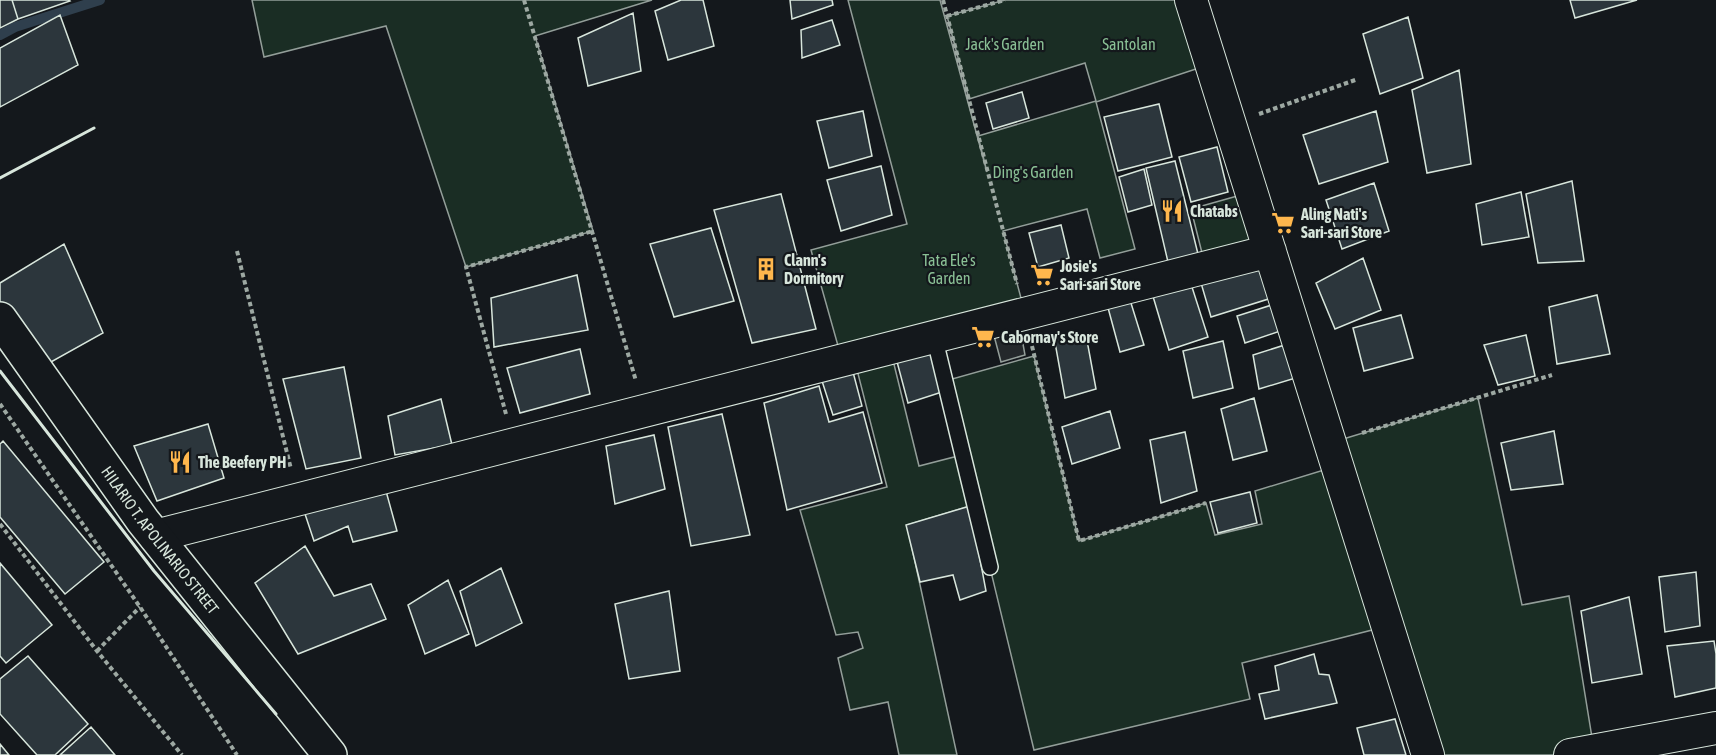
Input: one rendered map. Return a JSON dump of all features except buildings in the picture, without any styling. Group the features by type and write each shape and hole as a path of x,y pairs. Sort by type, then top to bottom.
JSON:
{"street":[{"path":"1191,0 1428,755"},
{"path":"155,536 1270,251"},
{"name":"HILARIO T. APOLINARIO STREET","path":"0,319 155,536 330,755"},
{"path":"1570,755 1716,728"}],"lane":[{"path":"934,336 990,567"}],"path":[{"path":"524,0 645,410"},
{"path":"943,0 1025,313 1079,541 1206,503"},
{"path":"947,16 1005,0"},
{"path":"1230,124 1358,79"},
{"path":"514,444 466,267 593,231"},
{"path":"237,251 298,498"},
{"path":"1330,443 1552,375"},
{"path":"0,404 140,607 237,755"},
{"path":"0,525 97,651 182,755"},
{"path":"97,651 140,607"}],"green space":[{"path":"252,0 652,0 535,36 593,231 466,267 386,26 264,57"},
{"path":"848,0 940,0 987,172 978,136 1096,101 1085,63 969,99 947,16 1005,0 1191,0 1211,64 1096,102 1135,249 1100,258 1087,209 1003,231 1025,313 890,348 919,466 958,456 970,506 907,525 957,755 899,755 888,702 850,710 838,658 863,648 858,632 836,635 800,510 887,487 854,358 842,360 811,250 907,224"},
{"path":"1248,193 1260,237 1202,253 1191,209"},
{"path":"1034,356 1079,541 1206,503 1215,535 1262,524 1255,491 1337,466 1330,443 1478,398 1522,605 1569,596 1594,750 1570,755 1428,755 1388,626 1242,663 1250,699 1034,750 945,381"}],"shaded area":[{"path":"1019,322 1025,355 1001,362 992,328"}],"waterway":[{"path":"0,35 15,27 100,0"}],"wall":[{"path":"0,178 94,128"},
{"path":"0,371 154,571 276,714"}],"place":[{"name":"Chatabs","path":"1172,211"},
{"name":"Aling Nati's Sari-sari Store","path":"1283,223"},
{"name":"Clann's Dormitory","path":"766,269"},
{"name":"Josie's Sari-sari Store","path":"1042,275"},
{"name":"Cabornay's Store","path":"983,337"},
{"name":"The Beefery PH","path":"180,462"}],"park label":[{"name":"Jack's Garden","path":"1005,44"},
{"name":"Santolan","path":"1129,44"},
{"name":"Ding's Garden","path":"1033,172"},
{"name":"Tata Ele's Garden","path":"949,269"}]}
